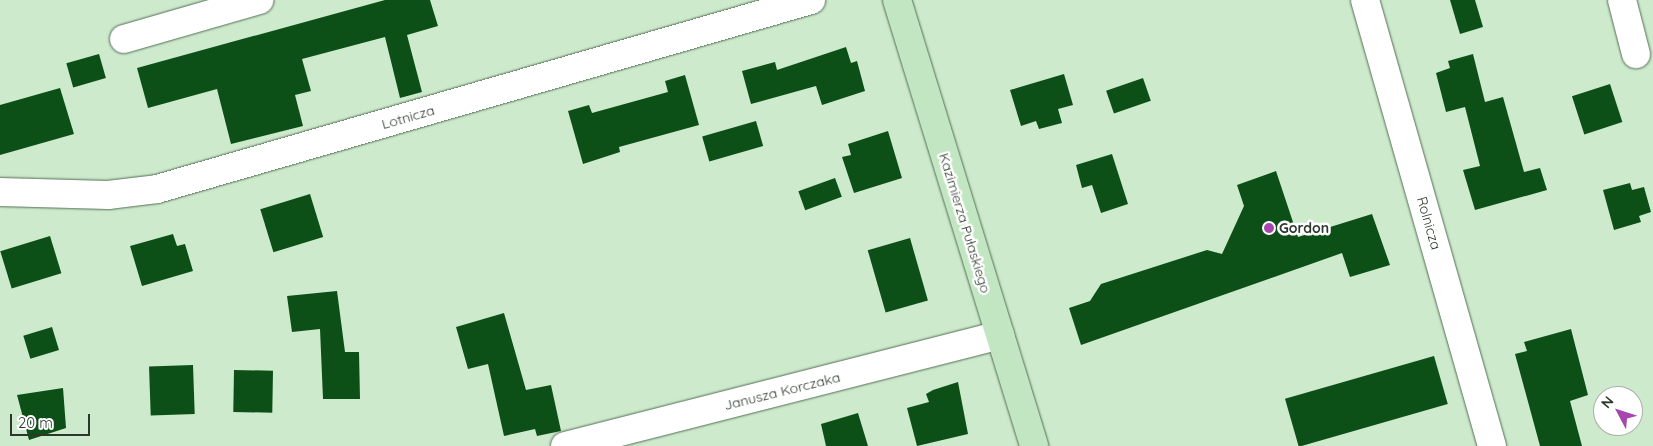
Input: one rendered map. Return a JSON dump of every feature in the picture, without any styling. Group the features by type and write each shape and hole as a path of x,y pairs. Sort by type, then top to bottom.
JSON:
{"main road":[{"name":"Kazimierza Pułaskiego","path":"896,0 1034,446"}],"street":[{"path":"124,39 259,0"},
{"name":"Lotnicza","path":"0,192 108,195 157,189 811,0"},
{"name":"Rolnicza","path":"1366,0 1492,446"},
{"path":"1622,0 1636,54"},
{"name":"Janusza Korczaka","path":"565,446 1000,335"}],"building":[{"path":"385,0 430,0 438,26 407,35 422,92 400,98 385,37 302,59 311,91 295,95 303,126 231,144 217,89 148,108 137,68"},
{"path":"1450,0 1475,0 1483,27 1460,34"},
{"path":"846,47 851,63 857,61 865,91 822,105 816,86 751,104 742,71 775,62 777,70"},
{"path":"99,54 106,78 73,87 66,63"},
{"path":"1473,54 1485,102 1503,97 1524,172 1540,168 1547,190 1475,210 1463,170 1480,166 1465,107 1446,112 1436,73 1450,68 1448,61"},
{"path":"1064,74 1073,105 1058,109 1062,123 1039,129 1036,121 1021,126 1010,90"},
{"path":"685,75 699,125 619,147 620,152 583,164 568,111 589,105 592,113 668,92 665,81"},
{"path":"1143,78 1151,101 1114,113 1106,91"},
{"path":"1610,84 1622,122 1584,134 1572,96"},
{"path":"60,88 74,134 0,155 0,105"},
{"path":"756,121 763,146 709,161 702,136"},
{"path":"888,131 902,178 854,193 842,157 851,155 848,144"},
{"path":"1112,154 1128,204 1101,213 1092,185 1082,188 1076,165"},
{"path":"1276,171 1298,237 1372,214 1390,265 1350,277 1342,253 1081,345 1069,308 1090,301 1101,284 1207,250 1222,254 1244,206 1237,185"},
{"path":"835,178 842,197 805,210 798,191"},
{"path":"1630,183 1632,190 1644,187 1651,212 1639,216 1641,222 1614,230 1603,190"},
{"path":"310,194 323,237 273,252 260,209"},
{"path":"173,234 177,246 185,244 193,271 142,286 130,246"},
{"path":"50,236 61,273 12,288 0,251"},
{"path":"910,238 928,300 886,313 868,250"},
{"path":"337,291 345,352 359,352 360,399 323,399 320,329 292,332 287,296"},
{"path":"504,313 526,390 551,385 561,431 537,436 535,429 504,436 488,364 468,369 456,327"},
{"path":"52,327 59,350 30,359 23,336"},
{"path":"1571,329 1588,395 1570,401 1582,446 1540,446 1515,354 1527,351 1524,342"},
{"path":"1434,356 1448,404 1299,446 1285,399"},
{"path":"193,365 195,414 151,416 149,367"},
{"path":"234,370 273,371 272,413 233,412"},
{"path":"958,382 968,434 917,446 907,408 929,402 926,394"},
{"path":"63,388 66,428 29,440 17,395"},
{"path":"858,413 868,446 826,446 821,424"}],"place":[{"name":"Gordon","path":"1269,228"}]}
